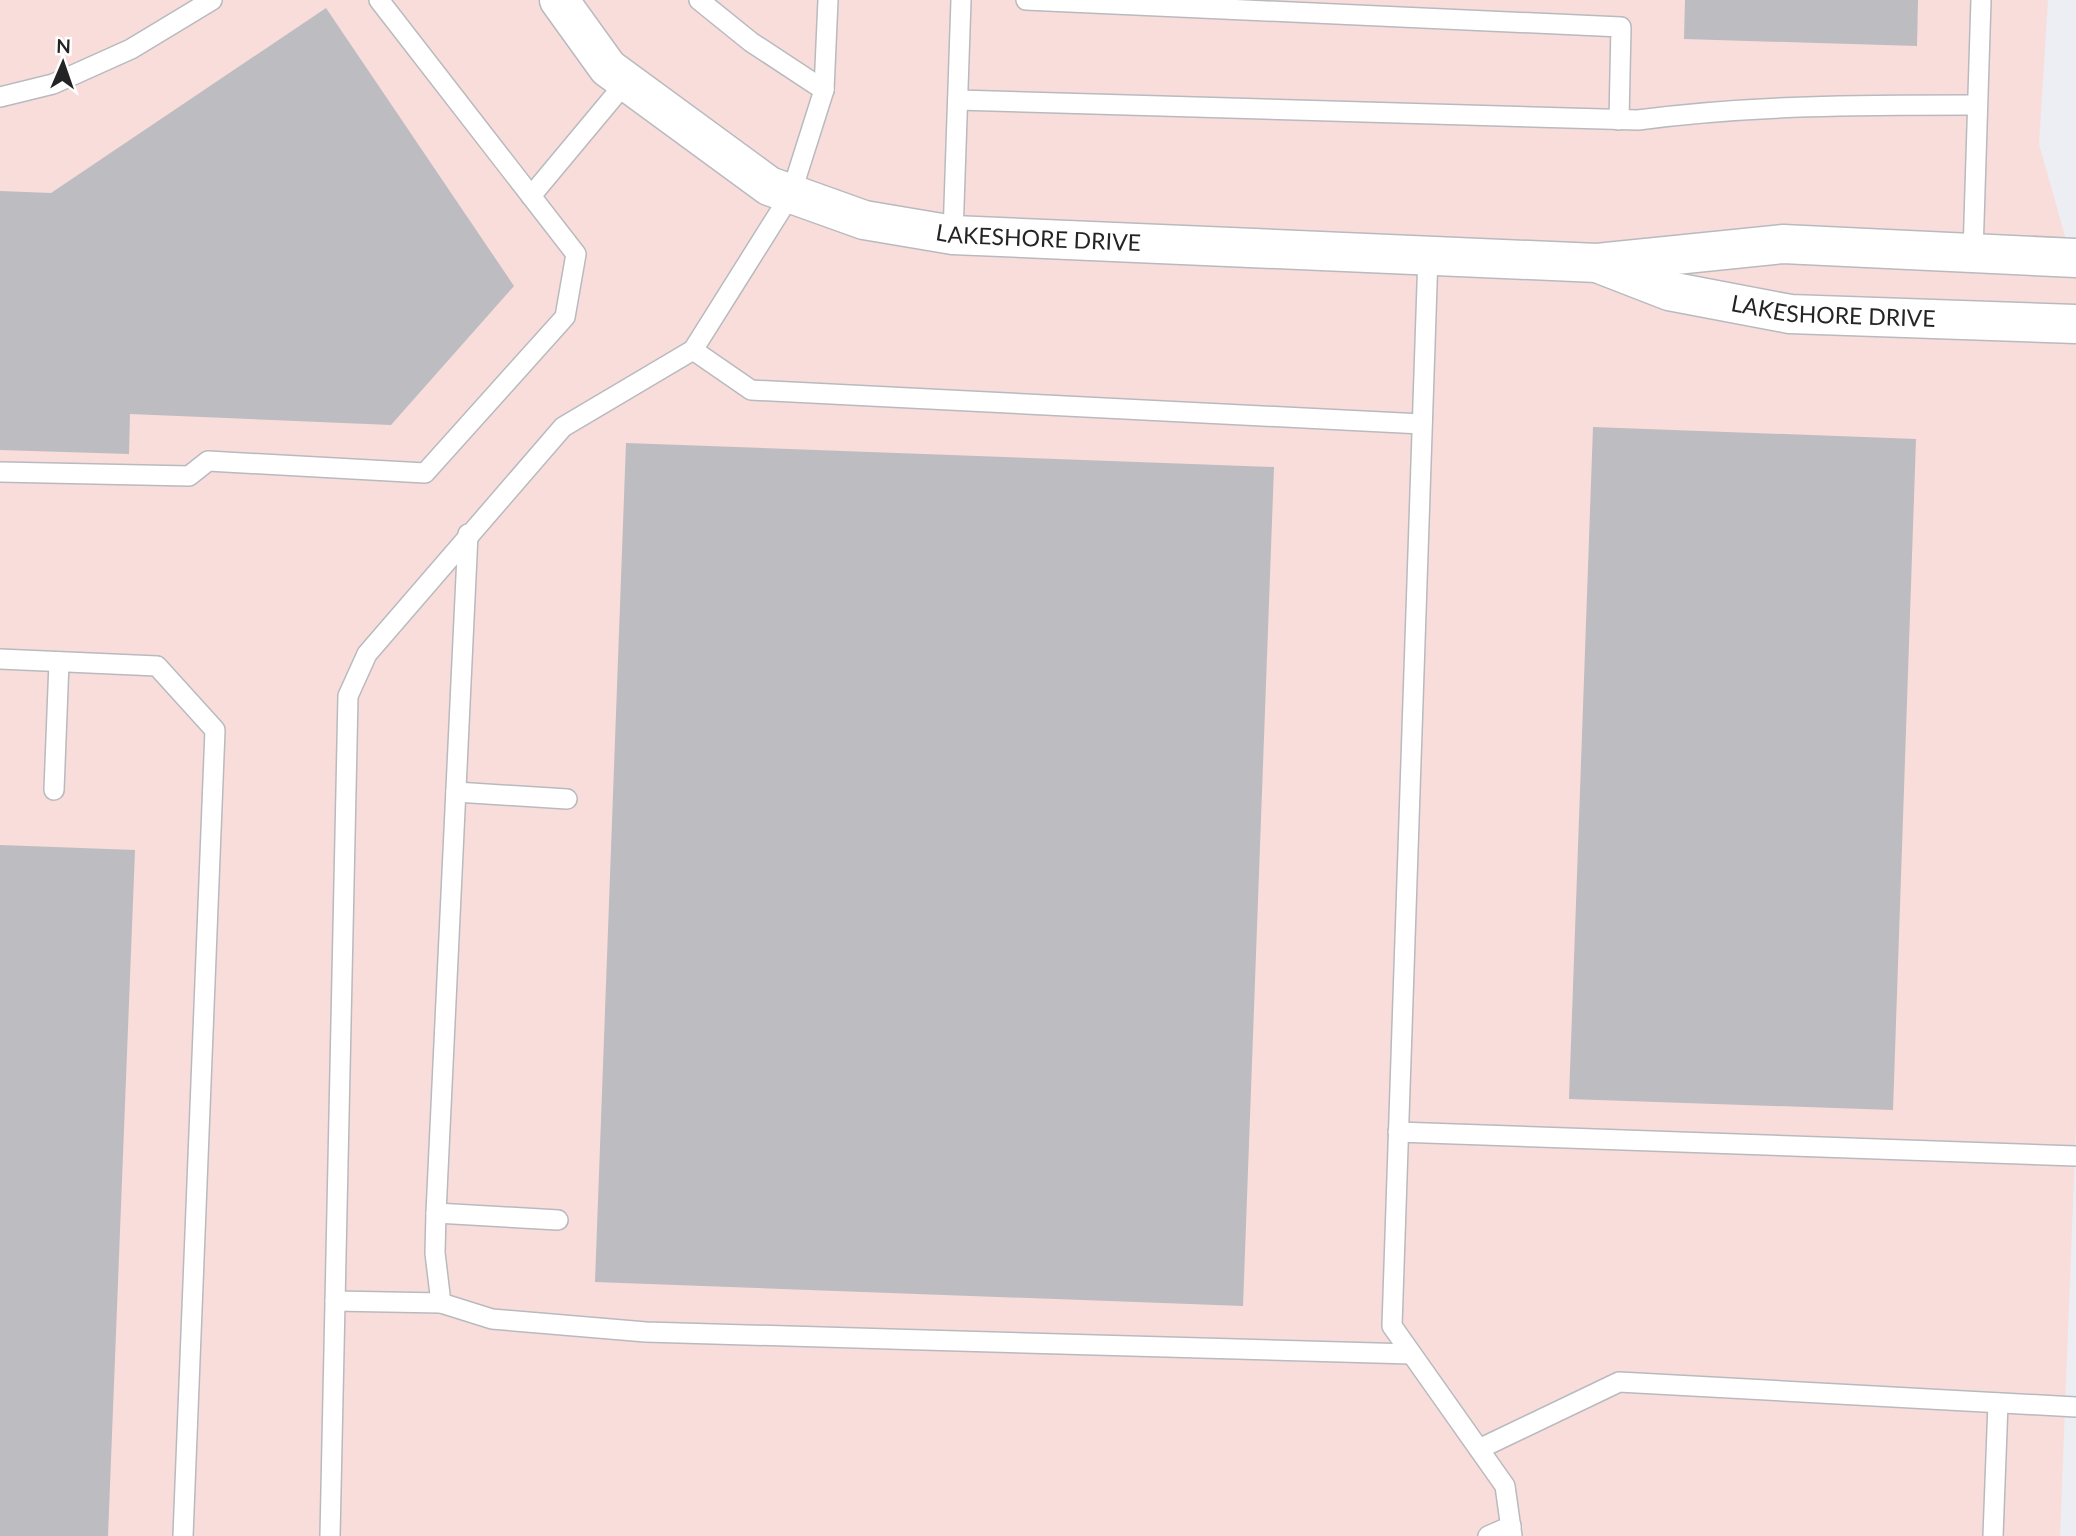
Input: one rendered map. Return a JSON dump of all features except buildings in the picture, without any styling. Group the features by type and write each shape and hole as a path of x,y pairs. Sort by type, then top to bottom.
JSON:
{"street":[{"name":"LAKESHORE DRIVE","path":"559,0 608,68 769,186 864,220 953,235 1597,263 1783,244 2076,258"},
{"name":"LAKESHORE DRIVE","path":"1597,263 1668,291 1790,314 2076,324"}],"lane":[{"path":"0,97 53,84 120,54 212,0"},
{"path":"0,472 189,476 208,461 425,473 565,317 576,254 379,0"},
{"path":"699,0 751,42 824,90"},
{"path":"330,1536 348,696 367,654 468,534 564,427 693,350 791,194 824,90 828,0"},
{"path":"953,235 961,0"},
{"path":"1026,0 1620,27 1619,120"},
{"path":"1973,253 1981,0"},
{"path":"531,195 626,82"},
{"path":"958,100 1619,120 1720,109 1816,105 1977,105"},
{"path":"1428,255 1392,1326 1506,1486 1512,1531 1488,1536"},
{"path":"693,350 751,390 1422,424"},
{"path":"441,1303 435,1252 436,1213 468,534"},
{"path":"0,659 157,666 215,730 183,1536"},
{"path":"54,790 59,662"},
{"path":"456,792 567,799"},
{"path":"1398,1132 2076,1156"},
{"path":"436,1213 558,1220"},
{"path":"335,1301 441,1303 492,1320 646,1332 1411,1354"},
{"path":"1479,1449 1619,1382 2076,1407"},
{"path":"1993,1536 1998,1403"}],"shaded area":[{"path":"0,0 2048,0 2039,144 2076,275 2076,1127 2060,1536 0,1536"}]}
